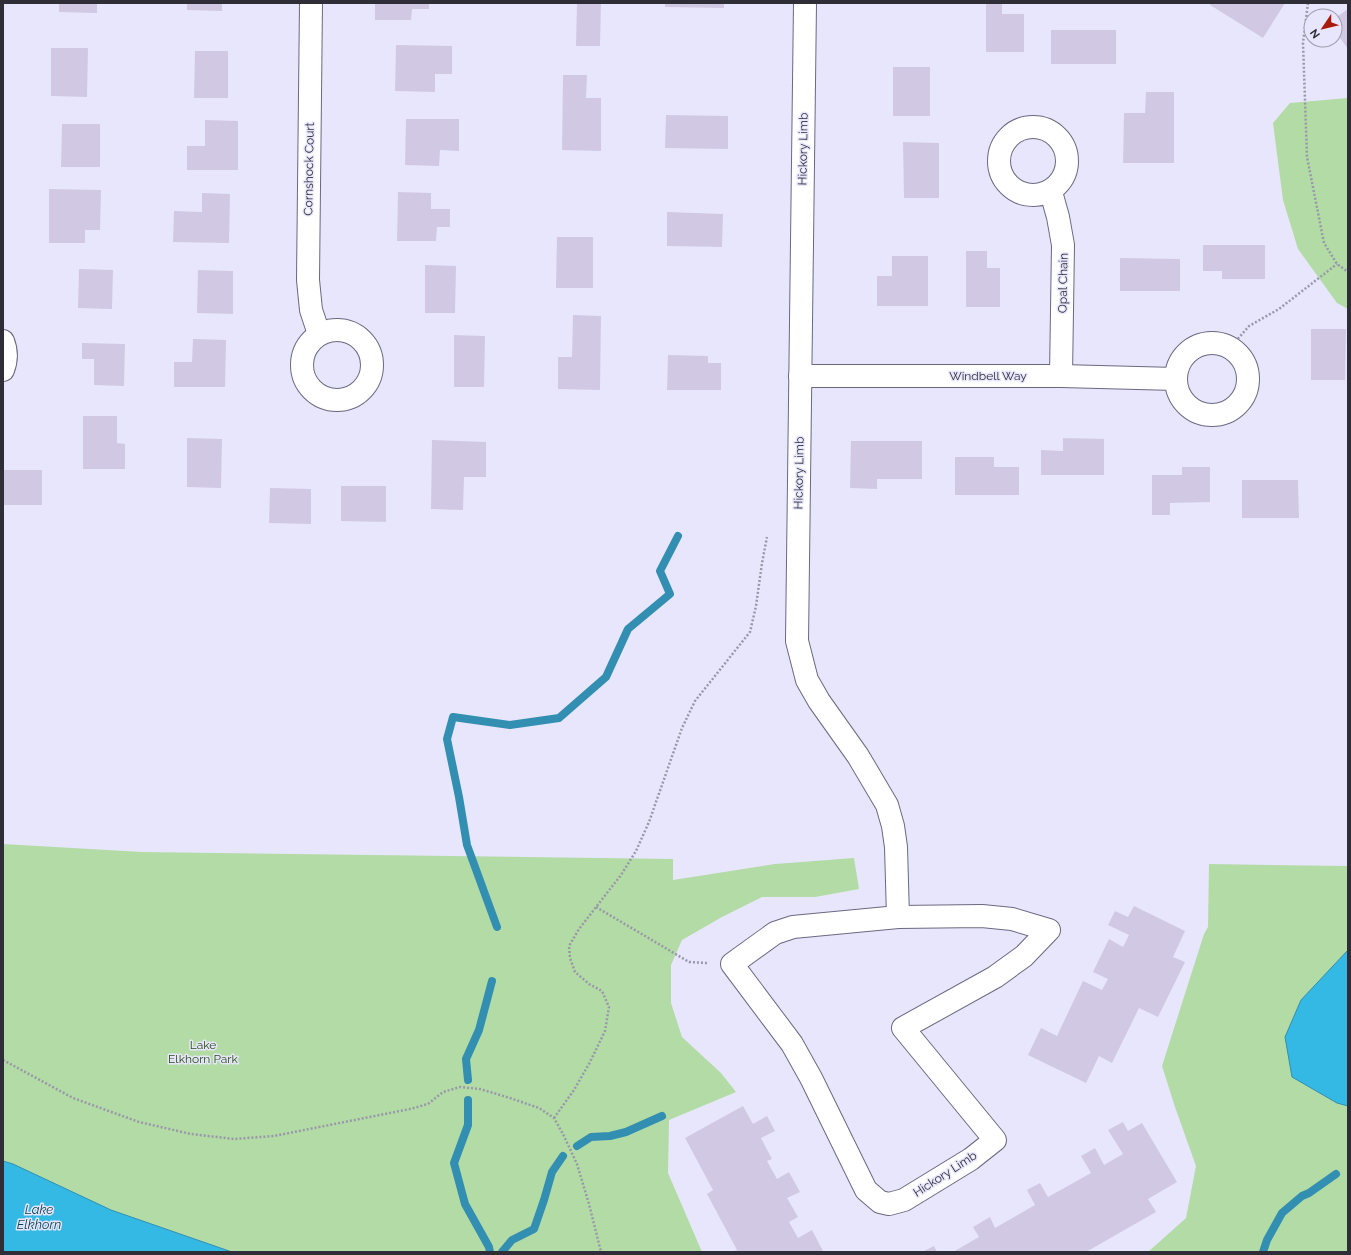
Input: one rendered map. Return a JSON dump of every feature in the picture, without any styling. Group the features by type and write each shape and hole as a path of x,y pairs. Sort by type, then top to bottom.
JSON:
{"street":[{"name":"Cornshock Court","path":"311,3 308,280 311,310 320,334"},
{"name":"Hickory Limb","path":"805,3 797,641 807,680 819,701 862,763 886,805 893,826 896,847 898,917"},
{"name":"Opal Chain","path":"1051,192 1058,217 1063,245 1061,376"},
{"path":"3,341 6,349 6,363 3,370"},
{"path":"1211,343 1221,344 1230,348 1241,357 1248,369 1249,383 1246,394 1238,406 1227,413 1212,416 1202,414 1194,410 1184,402 1178,390 1176,379 1179,364 1187,353 1200,345 1211,343"},
{"name":"Windbell Way","path":"800,376 1061,376 1176,379"},
{"name":"Hickory Limb","path":"982,916 1012,919 1049,930 1024,956 995,977 903,1028 995,1140 971,1159 904,1200 889,1204 880,1202 866,1190 811,1078 792,1044 732,964 775,933 793,927 898,917 982,916"}],"path":[{"path":"1308,3 1303,43 1307,157 1324,243 1337,264 1348,272"},
{"path":"1230,348 1249,326 1279,309 1337,264"},
{"path":"554,1118 574,1090 590,1062 605,1031 609,1007 602,991 589,984 575,972 570,958 569,946 579,929 621,875 636,852 649,822 682,728 695,701 750,632 756,606 767,537"},
{"path":"596,907 689,962 732,964"},
{"path":"3,1060 73,1098 139,1122 191,1134 234,1139 274,1136 410,1109 428,1104 443,1092 460,1087 480,1090 510,1098 540,1108 554,1118 577,1164 601,1252"}],"green space":[{"path":"1348,98 1348,309 1337,303 1298,249 1283,200 1273,123 1290,103"},
{"name":"Lake Elkhorn Park","path":"3,844 142,852 673,859 673,880 775,864 854,858 859,889 815,897 762,897 722,917 682,940 671,965 671,1003 682,1037 721,1073 736,1092 669,1120 668,1173 702,1252 3,1252"},
{"path":"1209,864 1348,866 1348,1252 1148,1252 1186,1218 1196,1166 1162,1066 1204,934 1208,927"}],"water":[{"path":"1348,950 1348,1106 1337,1103 1292,1077 1285,1037 1301,1000"},
{"name":"Lake Elkhorn","path":"3,1161 13,1164 111,1210 232,1252 3,1252"}],"building":[{"path":"59,3 97,3 97,13 59,12"},
{"path":"187,3 222,3 222,11 187,10"},
{"path":"375,3 429,3 429,9 412,9 411,20 375,20"},
{"path":"577,3 601,3 600,46 576,46"},
{"path":"665,3 724,3 724,8 665,7"},
{"path":"986,3 1002,3 1002,14 1024,14 1024,52 986,52"},
{"path":"1212,3 1285,3 1263,38 1210,5"},
{"path":"1348,9 1348,49 1343,42 1343,12"},
{"path":"1051,30 1116,30 1116,64 1051,64"},
{"path":"396,45 452,46 452,74 435,74 435,92 395,91"},
{"path":"51,48 88,48 87,97 51,96"},
{"path":"195,51 228,51 228,98 194,98"},
{"path":"893,67 930,67 930,116 893,116"},
{"path":"563,75 587,75 586,98 601,98 601,151 562,150"},
{"path":"1146,92 1174,92 1174,163 1123,163 1124,113 1145,113"},
{"path":"666,115 728,116 728,149 665,148"},
{"path":"406,119 459,119 459,151 440,150 439,166 405,165"},
{"path":"205,120 238,121 238,170 187,170 187,146 205,146"},
{"path":"62,124 100,124 100,167 61,167"},
{"path":"903,142 939,143 939,198 904,198"},
{"path":"49,189 101,190 100,230 85,230 85,243 49,243"},
{"path":"398,192 431,193 431,209 450,209 450,227 437,227 436,241 397,241"},
{"path":"202,193 230,194 229,243 173,242 174,211 202,212"},
{"path":"667,212 723,214 722,247 667,246"},
{"path":"557,237 593,237 593,288 556,288"},
{"path":"1203,245 1265,245 1265,279 1222,279 1222,271 1203,271"},
{"path":"966,251 987,251 987,268 1000,268 1000,307 966,307"},
{"path":"892,256 928,256 928,306 877,306 877,276 892,276"},
{"path":"1120,258 1180,259 1180,291 1120,291"},
{"path":"425,265 456,266 455,313 425,313"},
{"path":"79,269 113,270 112,309 78,308"},
{"path":"198,270 233,271 233,314 197,313"},
{"path":"573,315 601,316 600,390 558,389 558,357 572,357"},
{"path":"1311,329 1346,329 1345,380 1311,380"},
{"path":"454,335 485,336 484,387 454,387"},
{"path":"193,339 226,340 225,387 174,387 174,362 192,362"},
{"path":"82,343 125,344 124,386 94,385 94,359 82,359"},
{"path":"668,355 708,356 708,363 721,363 721,390 667,390"},
{"path":"83,416 117,416 117,443 125,444 125,469 83,469"},
{"path":"187,438 222,439 221,488 187,487"},
{"path":"1063,438 1104,439 1104,475 1041,475 1041,450 1063,451"},
{"path":"432,440 486,442 486,477 464,477 463,510 431,509"},
{"path":"851,441 922,441 922,479 877,479 877,489 850,488"},
{"path":"955,457 994,457 994,467 1019,467 1019,495 955,495"},
{"path":"1182,467 1210,467 1210,502 1170,503 1170,515 1152,515 1152,475 1182,475"},
{"path":"3,470 42,470 42,505 3,505"},
{"path":"1242,480 1298,480 1299,518 1242,518"},
{"path":"341,486 386,486 386,522 341,521"},
{"path":"270,488 311,489 311,524 269,523"},
{"path":"1134,906 1185,931 1173,957 1185,962 1158,1017 1139,1008 1112,1063 1099,1056 1086,1083 1028,1055 1041,1028 1057,1036 1083,981 1102,990 1108,979 1093,972 1109,939 1123,947 1129,935 1108,925 1115,911 1128,917"},
{"path":"743,1106 753,1124 767,1116 775,1131 761,1138 772,1159 767,1161 777,1179 789,1172 800,1192 787,1198 798,1217 789,1222 798,1238 812,1230 823,1251 732,1252 737,1250 707,1194 713,1190 685,1138"},
{"path":"1123,1122 1128,1131 1142,1123 1177,1182 1148,1199 1156,1212 1086,1252 953,1252 979,1237 973,1227 990,1217 995,1228 1035,1205 1027,1190 1040,1183 1048,1197 1091,1173 1081,1156 1095,1148 1104,1165 1123,1154 1108,1130"},
{"path":"934,1246 937,1252 922,1252"}],"waterway":[{"path":"497,927 467,845 447,739 453,717 510,725 559,718 606,677 628,629 670,594 660,571 678,536"},
{"path":"468,1080 466,1059 479,1030 492,981"},
{"path":"468,1100 468,1125 454,1163 465,1204 489,1247 490,1252"},
{"path":"577,1146 591,1137 610,1136 626,1132 662,1116"},
{"path":"502,1252 512,1240 534,1229 552,1172 563,1156"},
{"path":"1263,1252 1267,1240 1282,1213 1302,1196 1309,1193 1336,1174"}]}
